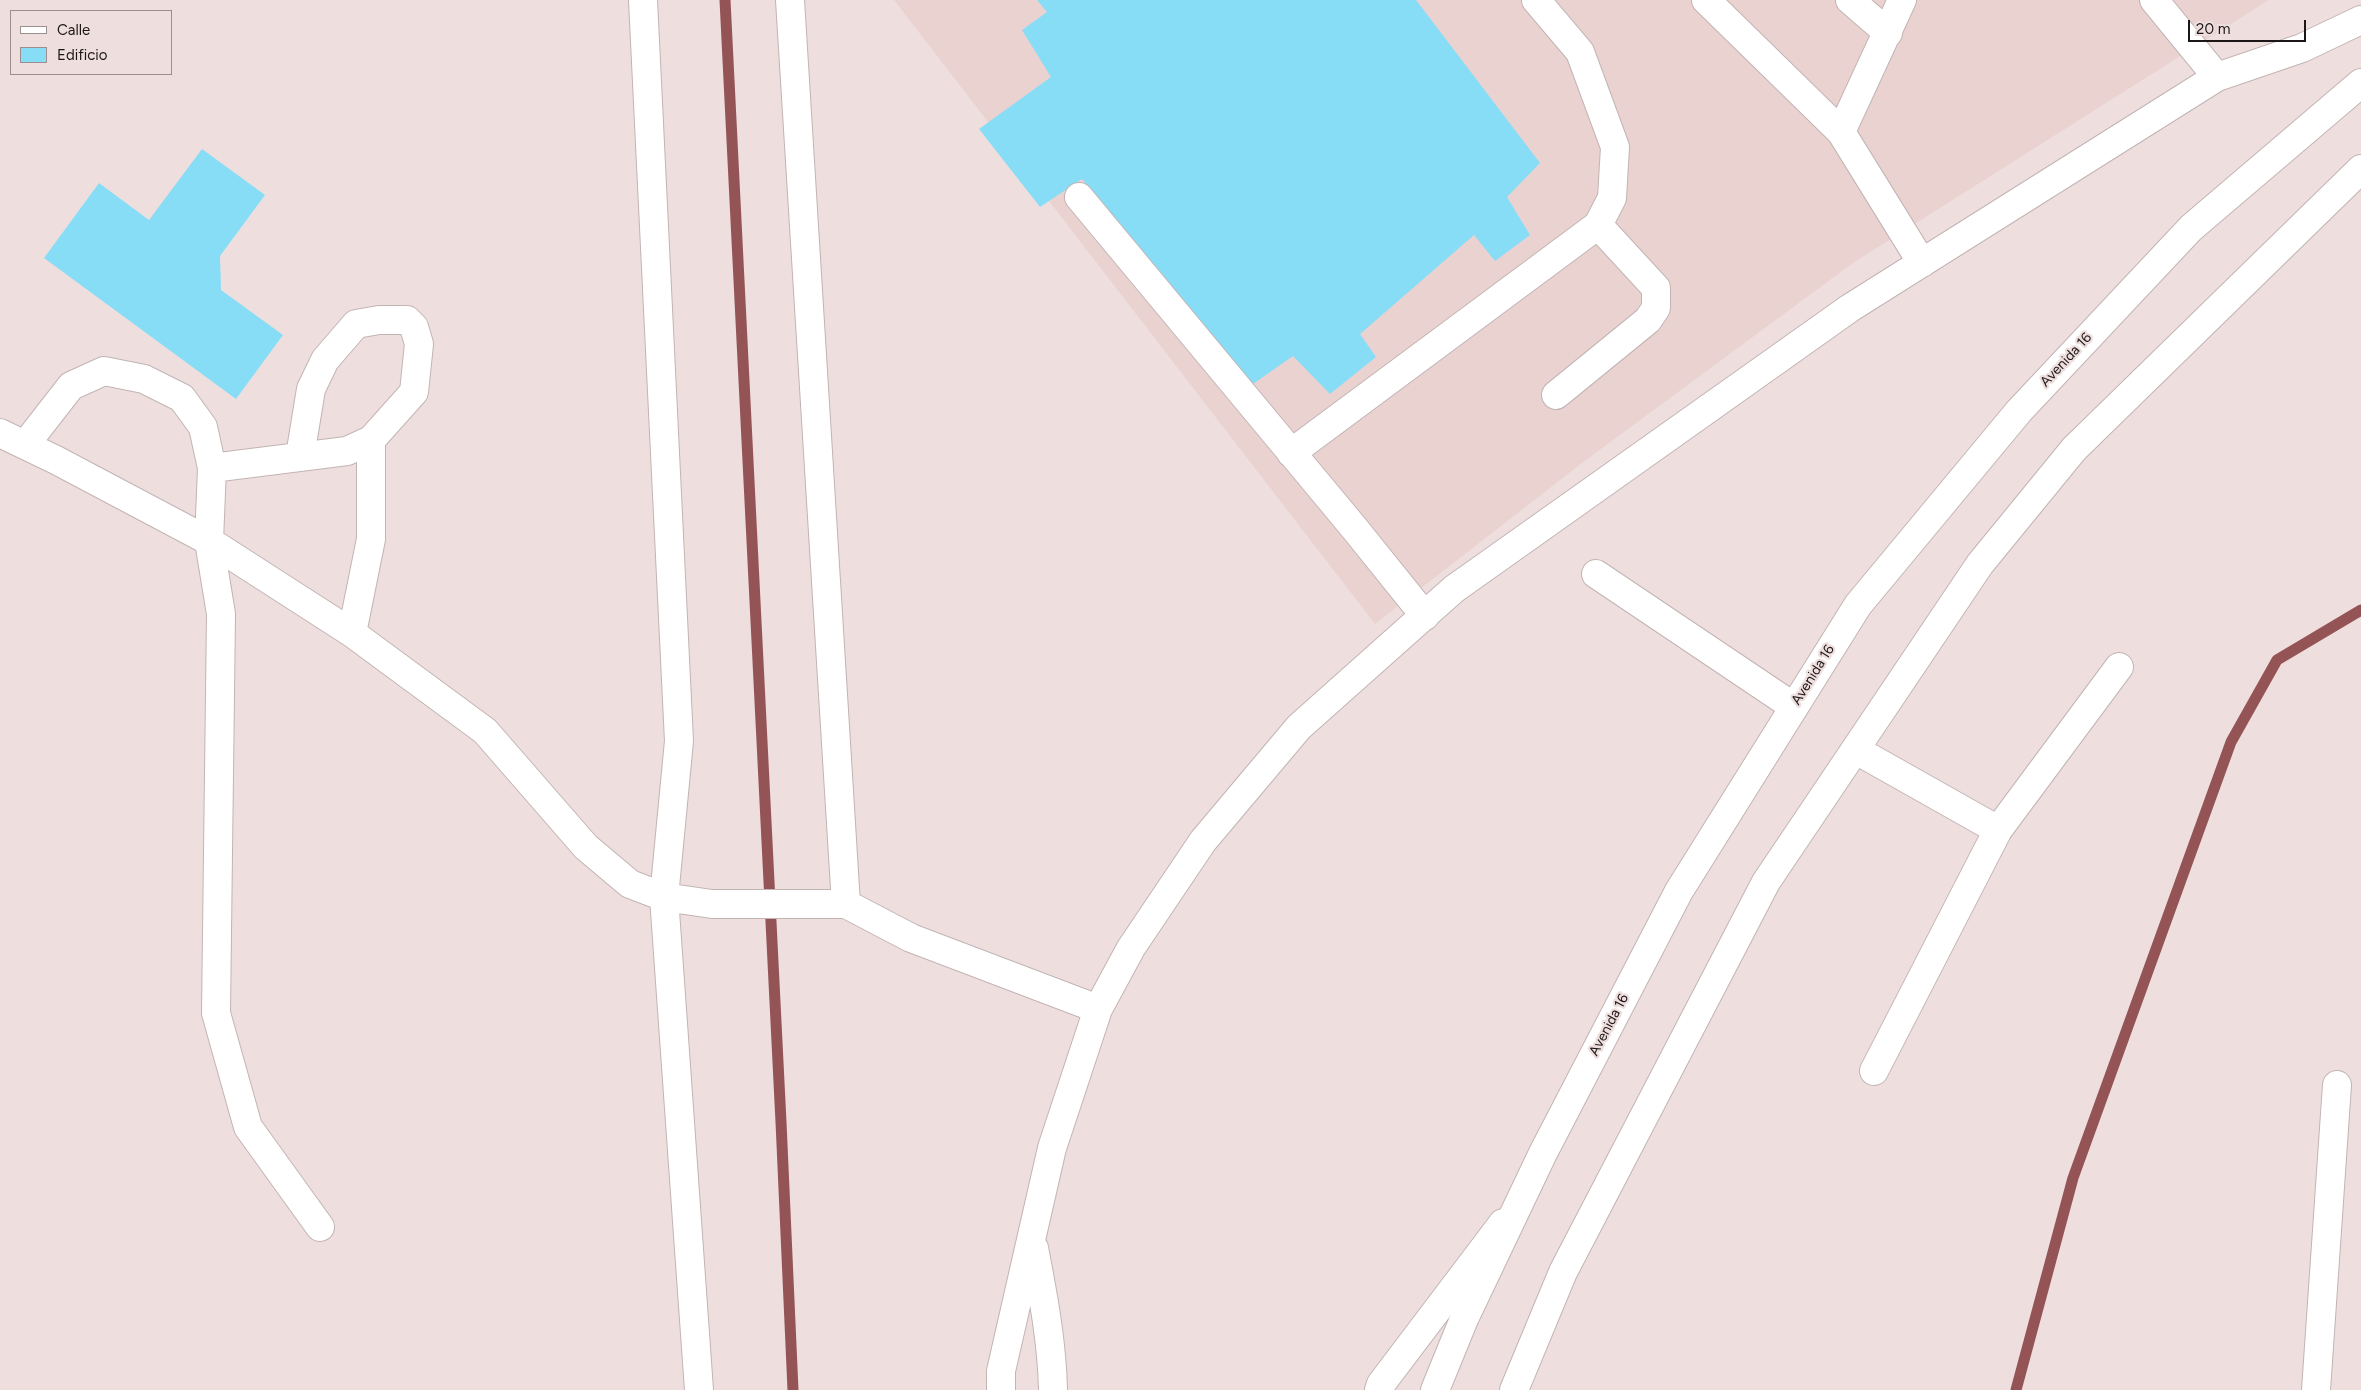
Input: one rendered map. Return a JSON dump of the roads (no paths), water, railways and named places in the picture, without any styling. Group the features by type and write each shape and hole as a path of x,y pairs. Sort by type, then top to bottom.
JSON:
{"main road":[{"path":"643,0 679,741 664,897 699,1390"},
{"path":"790,0 846,904"},
{"path":"1291,453 1598,225 1612,198 1615,147 1580,52 1536,0"},
{"path":"1706,0 1841,132 1922,263"},
{"path":"1850,0 1888,33"},
{"path":"1841,132 1902,0"},
{"path":"2154,0 2217,77"},
{"path":"1001,1390 1001,1371 1052,1148 1098,1009 1131,948 1203,841 1299,727 1454,589 1842,313 2217,77 2302,48 2361,20"},
{"name":"Avenida 16","path":"1434,1390 1464,1319 1521,1198 1679,891 1858,605 2018,411 2191,228 2361,83"},
{"path":"1514,1390 1563,1272 1766,882 1980,564 2074,449 2361,169"},
{"path":"1078,197 1424,616"},
{"path":"1556,395 1648,320 1656,308 1656,288 1598,225"},
{"path":"212,468 347,451 371,440 414,392 419,344 414,327 407,320 379,320 356,324 325,360 311,389 300,456"},
{"path":"25,445 71,386 104,371 144,379 182,398 203,427 212,468 209,541 221,614 216,1013 248,1127 320,1227"},
{"path":"0,434 25,445 209,541 352,633 485,731 586,847 630,884 664,897 712,904 846,904 911,938 1098,1009"},
{"path":"352,633 371,539 371,440"},
{"path":"1596,574 1794,707"},
{"path":"1874,1071 1998,830 2119,667"},
{"path":"1856,750 1998,830"},
{"path":"2316,1390 2337,1085"},
{"path":"1379,1390 1381,1384 1521,1198"},
{"path":"1032,1237 1046,1312 1053,1390"}],"waterway":[{"path":"725,0 793,1390"},
{"path":"2016,1390 2073,1178 2231,742 2277,660 2361,610"}]}
